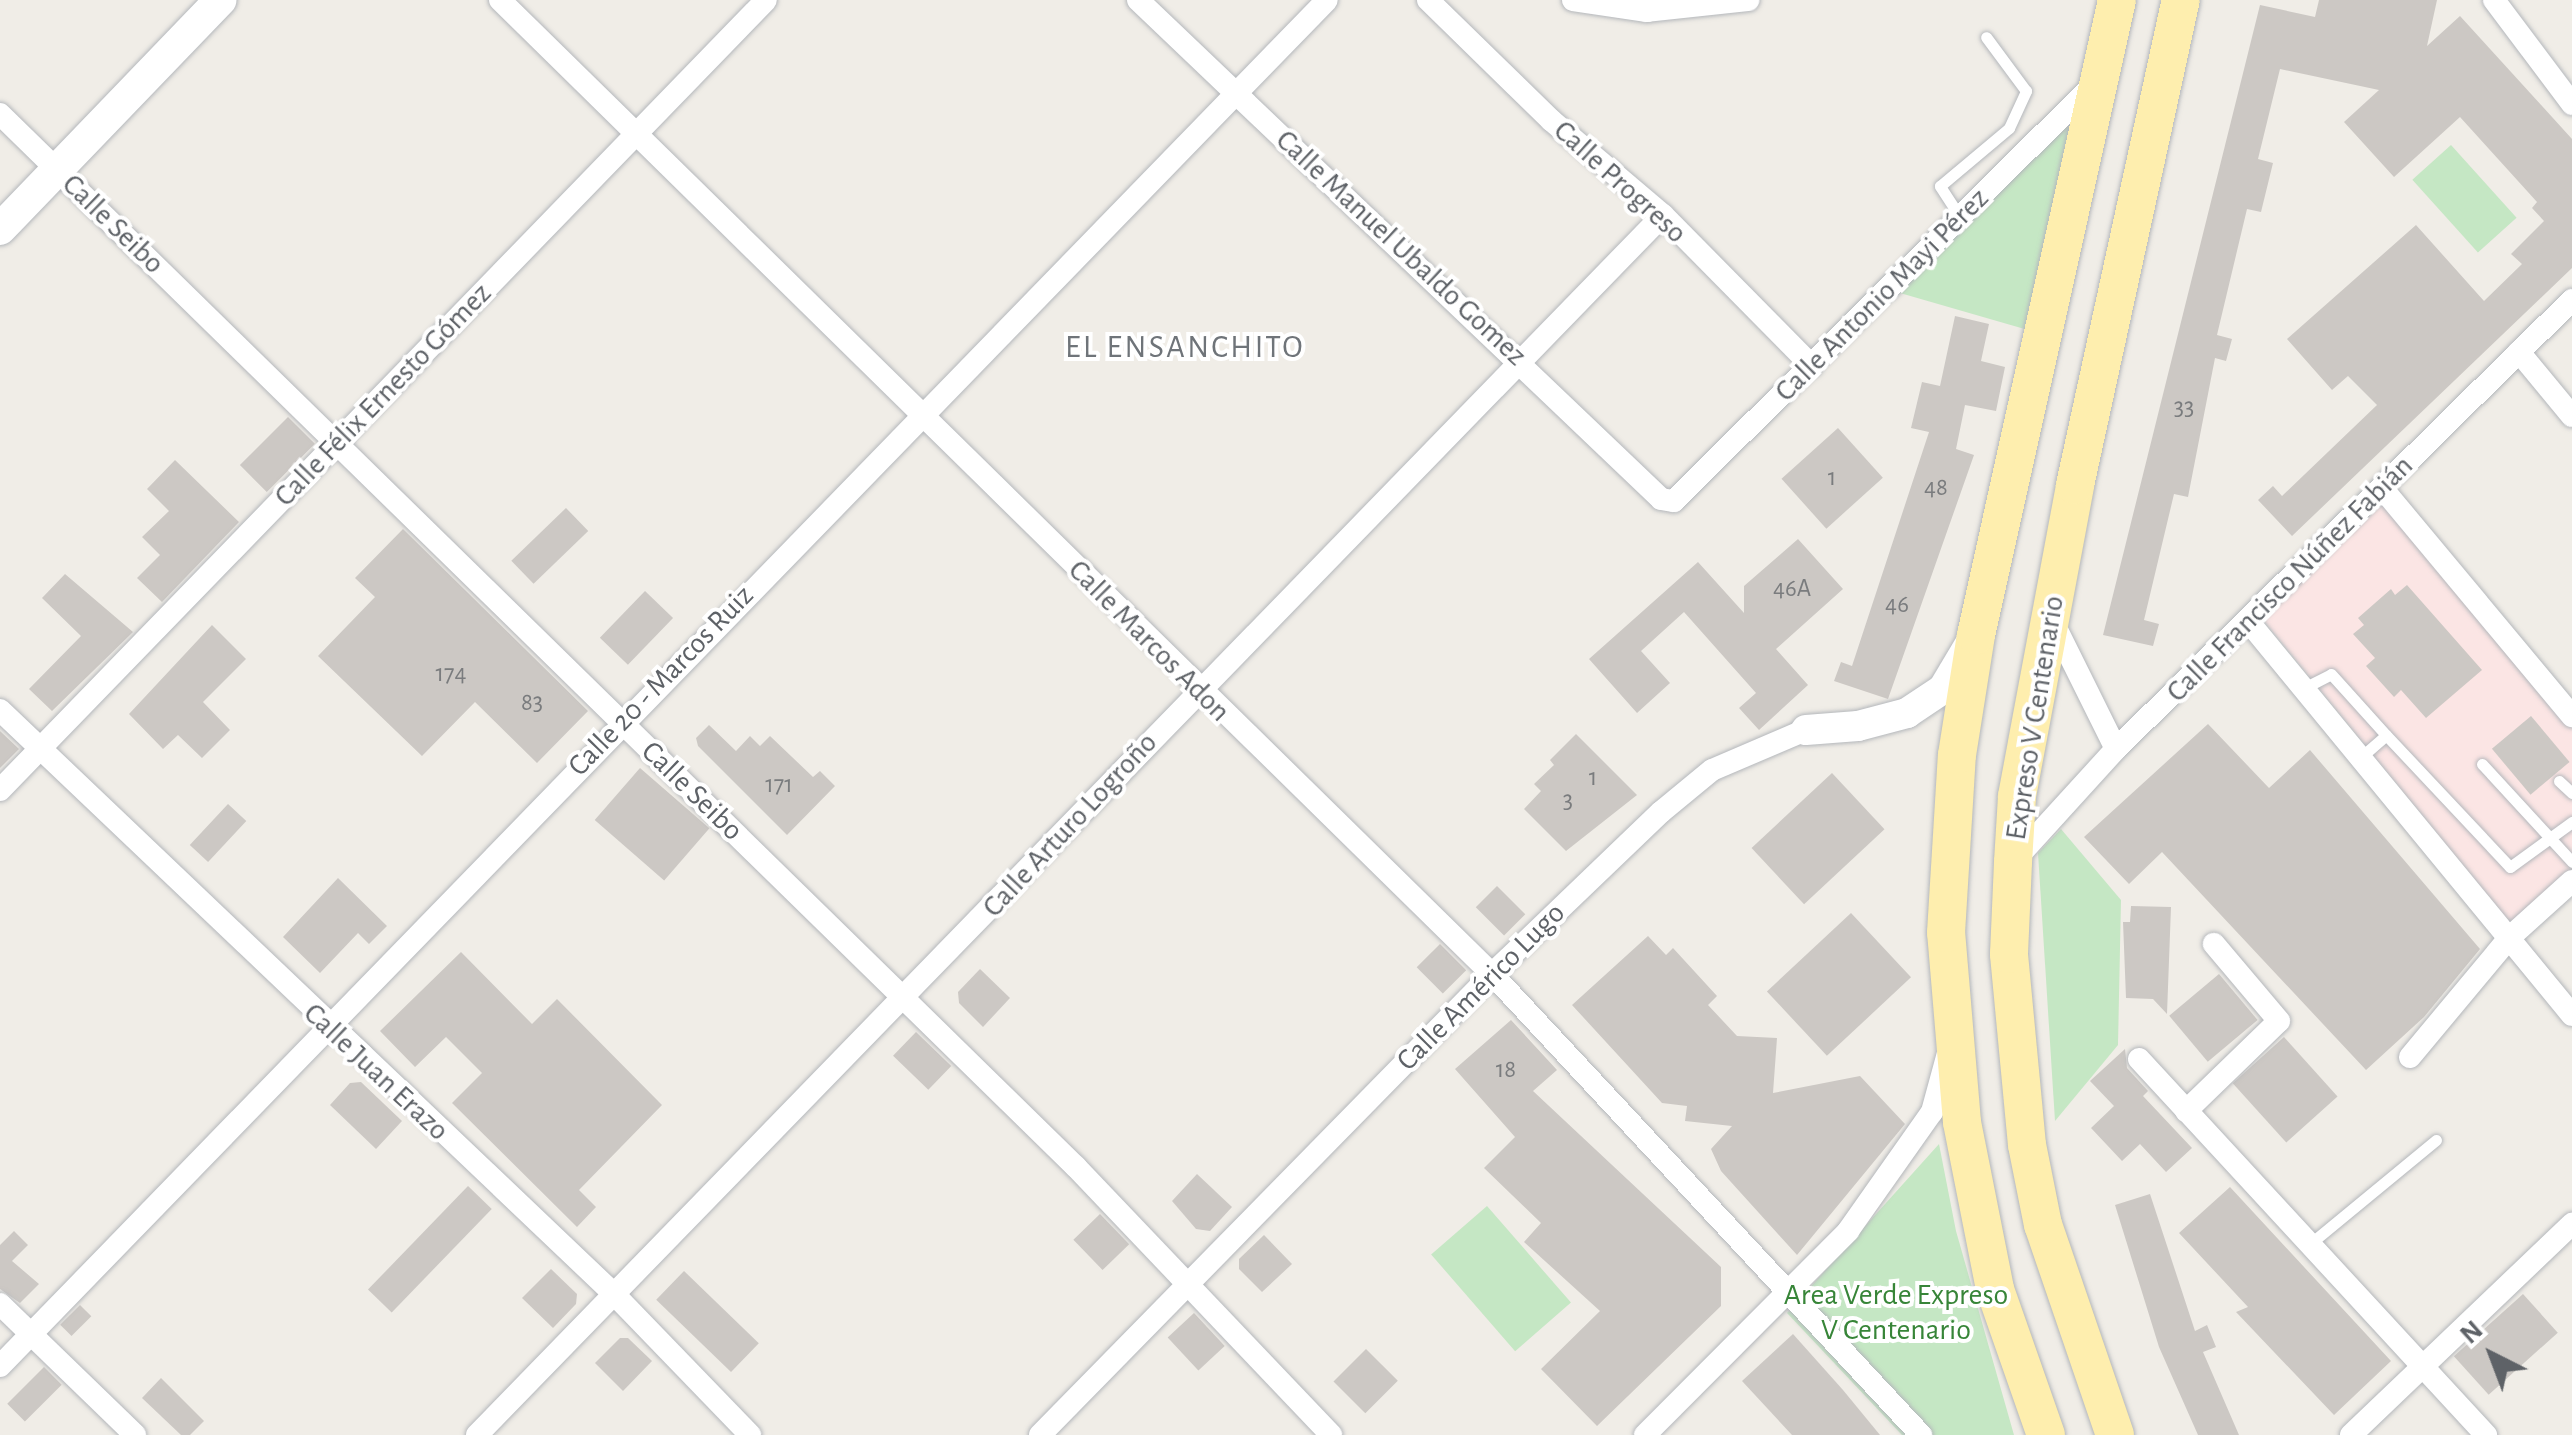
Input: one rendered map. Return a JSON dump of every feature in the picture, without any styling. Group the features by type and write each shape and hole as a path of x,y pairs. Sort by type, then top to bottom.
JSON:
{"main road":[{"path":"0,229 220,0"},
{"path":"2046,1435 1994,1289 1952,1040 1946,934 1957,755 1976,635 2117,0"},
{"name":"Expreso V Centenario","path":"2115,1435 2042,1225 2027,1145 2010,954 2017,796 2050,617 2181,0"}],"street":[{"name":"Calle Marcos Adon","path":"500,0 1198,691 1492,974 1791,1289"},
{"name":"Calle Félix Ernesto Gómez","path":"0,790 766,0"},
{"name":"Calle Manuel Ubaldo Gomez","path":"1138,0 1661,499"},
{"name":"Calle 20 - Marcos Ruiz","path":"0,1366 920,413 1327,0"},
{"name":"Calle Progreso","path":"1428,0 1552,121 1663,215 1812,366"},
{"path":"1573,0 1647,10 1748,0"},
{"path":"2494,0 2572,104"},
{"name":"Calle Antonio Mayi Pérez","path":"1661,499 1674,501 2100,79"},
{"name":"Calle Seibo","path":"0,114 906,1000 1188,1282 1331,1435"},
{"name":"Calle Arturo Logroño","path":"476,1435 906,1000 1198,691 1663,215"},
{"name":"Calle Francisco Núñez Fabián","path":"2014,862 2116,749 2572,300"},
{"path":"2519,352 2572,416"},
{"path":"2382,488 2572,716"},
{"path":"2050,617 2116,749"},
{"path":"2248,621 2572,1014"},
{"name":"Calle Américo Lugo","path":"1040,1435 1492,974 1712,770 1806,730 1907,713 1943,689 1976,635"},
{"name":"Calle Juan Erazo","path":"0,710 326,1026 614,1294 750,1435"},
{"path":"2410,1057 2508,938 2572,881"},
{"path":"2186,1111 2279,1021 2214,944"},
{"path":"1644,1435 1791,1289 1898,1168 1932,1112 1952,1040"},
{"path":"2139,1059 2486,1435"},
{"path":"2350,1435 2572,1224"},
{"path":"1791,1289 1921,1435"},
{"path":"0,1304 135,1435"}],"lane":[{"path":"1960,216 1940,186 2009,128 2026,91 1986,38"},
{"path":"2304,688 2331,674 2510,866 2552,840 2572,822"},
{"path":"2360,757 2386,735"},
{"path":"2482,764 2572,862"},
{"path":"2560,781 2572,793"},
{"path":"2311,1243 2436,1140"}],"shaded area":[{"path":"2393,495 2572,709 2572,885 2520,935 2261,617"}],"green space":[{"path":"2081,108 2028,330 1900,293"},
{"path":"2451,145 2517,218 2478,253 2412,180"},
{"path":"2061,829 2121,900 2118,1045 2055,1121 2038,853"},
{"name":"Area Verde Expreso V Centenario","path":"1939,1144 1956,1231 2014,1435 1902,1435 1787,1313"},
{"path":"1487,1206 1571,1303 1515,1351 1431,1255"}],"building":[{"path":"2319,0 2437,0 2427,46 2460,16 2572,139 2572,268 2292,536 2258,500 2273,486 2282,496 2377,405 2348,376 2332,390 2287,339 2416,225 2484,301 2522,264 2511,254 2544,221 2532,208 2537,202 2460,117 2394,177 2344,122 2379,90 2280,69 2258,159 2273,163 2261,212 2247,209 2217,335 2232,339 2226,361 2215,358 2188,497 2174,494 2144,620 2159,624 2153,646 2103,635 2260,5 2315,17"},
{"path":"1955,316 1989,324 1981,361 2005,367 1996,411 1965,405 1956,449 1974,455 1888,699 1834,681 1841,662 1852,666 1929,432 1911,428 1922,382 1940,386"},
{"path":"288,417 315,444 267,492 240,465"},
{"path":"1838,428 1883,478 1826,529 1782,479"},
{"path":"175,460 239,522 162,602 137,578 160,555 142,537 169,511 147,489"},
{"path":"566,508 588,531 534,584 511,561"},
{"path":"403,529 588,711 537,763 475,702 422,756 318,656 375,597 355,578"},
{"path":"1798,539 1843,589 1776,649 1808,685 1759,730 1739,708 1756,693 1684,612 1641,651 1670,683 1637,713 1589,659 1698,562 1744,613 1744,586"},
{"path":"65,574 133,632 52,711 29,689 81,636 42,598"},
{"path":"2407,585 2482,670 2426,718 2401,690 2394,697 2366,666 2375,658 2353,634 2364,625 2358,618 2391,589 2395,595"},
{"path":"645,591 673,618 628,665 600,638"},
{"path":"212,625 246,659 203,702 230,730 202,758 178,735 163,749 129,714"},
{"path":"2531,716 2570,762 2530,795 2492,749"},
{"path":"2208,724 2269,788 2310,750 2480,949 2424,1017 2366,1070 2162,852 2129,884 2084,837"},
{"path":"709,725 736,751 750,736 760,746 770,736 813,777 820,771 835,786 787,835 698,746 696,738"},
{"path":"0,731 19,749 0,768"},
{"path":"1576,734 1637,795 1566,851 1524,809 1541,791 1534,784 1554,765 1550,760"},
{"path":"640,768 709,828 664,880 595,820"},
{"path":"1832,773 1885,829 1804,904 1752,848"},
{"path":"228,804 246,821 208,862 190,845"},
{"path":"338,878 387,926 369,944 358,933 320,973 283,937"},
{"path":"1497,886 1525,914 1504,935 1476,907"},
{"path":"2131,906 2171,907 2167,1014 2153,999 2126,998 2123,922 2130,922"},
{"path":"1851,913 1911,977 1827,1056 1767,991"},
{"path":"1648,936 1666,955 1673,948 1717,996 1708,1005 1737,1036 1777,1038 1773,1093 1860,1076 1905,1124 1797,1255 1721,1171 1711,1149 1732,1126 1685,1121 1687,1106 1662,1103 1572,1005"},
{"path":"1440,944 1466,970 1443,993 1417,967"},
{"path":"461,952 532,1024 557,999 662,1105 579,1190 596,1207 577,1227 452,1103 482,1073 446,1037 415,1067 380,1031"},
{"path":"980,969 1010,998 983,1027 959,1003 958,992"},
{"path":"2219,974 2258,1020 2208,1062 2169,1016"},
{"path":"1511,1020 1557,1070 1533,1091 1721,1267 1721,1306 1597,1426 1541,1369 1600,1311 1524,1242 1541,1223 1484,1168 1515,1137 1455,1069"},
{"path":"916,1032 951,1066 928,1090 893,1056"},
{"path":"2284,1037 2338,1096 2286,1143 2233,1083"},
{"path":"2125,1049 2127,1068 2148,1091 2143,1096 2192,1148 2166,1172 2140,1144 2122,1161 2091,1128 2114,1106 2090,1081"},
{"path":"361,1082 402,1121 376,1149 330,1105 350,1083"},
{"path":"1197,1174 1232,1207 1210,1231 1196,1229 1172,1201"},
{"path":"468,1186 492,1209 392,1313 368,1290"},
{"path":"2230,1187 2391,1361 2334,1415 2236,1312 2248,1307 2179,1233"},
{"path":"2150,1194 2195,1331 2207,1325 2216,1347 2203,1352 2239,1435 2198,1435 2159,1347 2115,1205"},
{"path":"1100,1214 1129,1244 1103,1270 1073,1240"},
{"path":"14,1231 28,1245 12,1261 39,1284 20,1303 0,1289 0,1245"},
{"path":"1264,1235 1292,1264 1262,1292 1239,1269 1239,1259"},
{"path":"551,1269 577,1294 576,1304 553,1328 522,1298"},
{"path":"684,1271 759,1343 731,1372 656,1300"},
{"path":"2523,1294 2558,1333 2489,1395 2454,1356"},
{"path":"80,1305 91,1316 72,1336 60,1325"},
{"path":"1194,1313 1225,1346 1198,1370 1168,1338"},
{"path":"1793,1334 1880,1435 1792,1435 1742,1381"},
{"path":"620,1338 628,1338 652,1361 623,1391 595,1363"},
{"path":"1366,1349 1398,1381 1365,1413 1333,1382"},
{"path":"44,1367 62,1385 25,1421 7,1404"},
{"path":"161,1378 204,1421 190,1435 181,1435 142,1398"}],"district":[{"name":"EL ENSANCHITO","path":"1185,347"}]}
